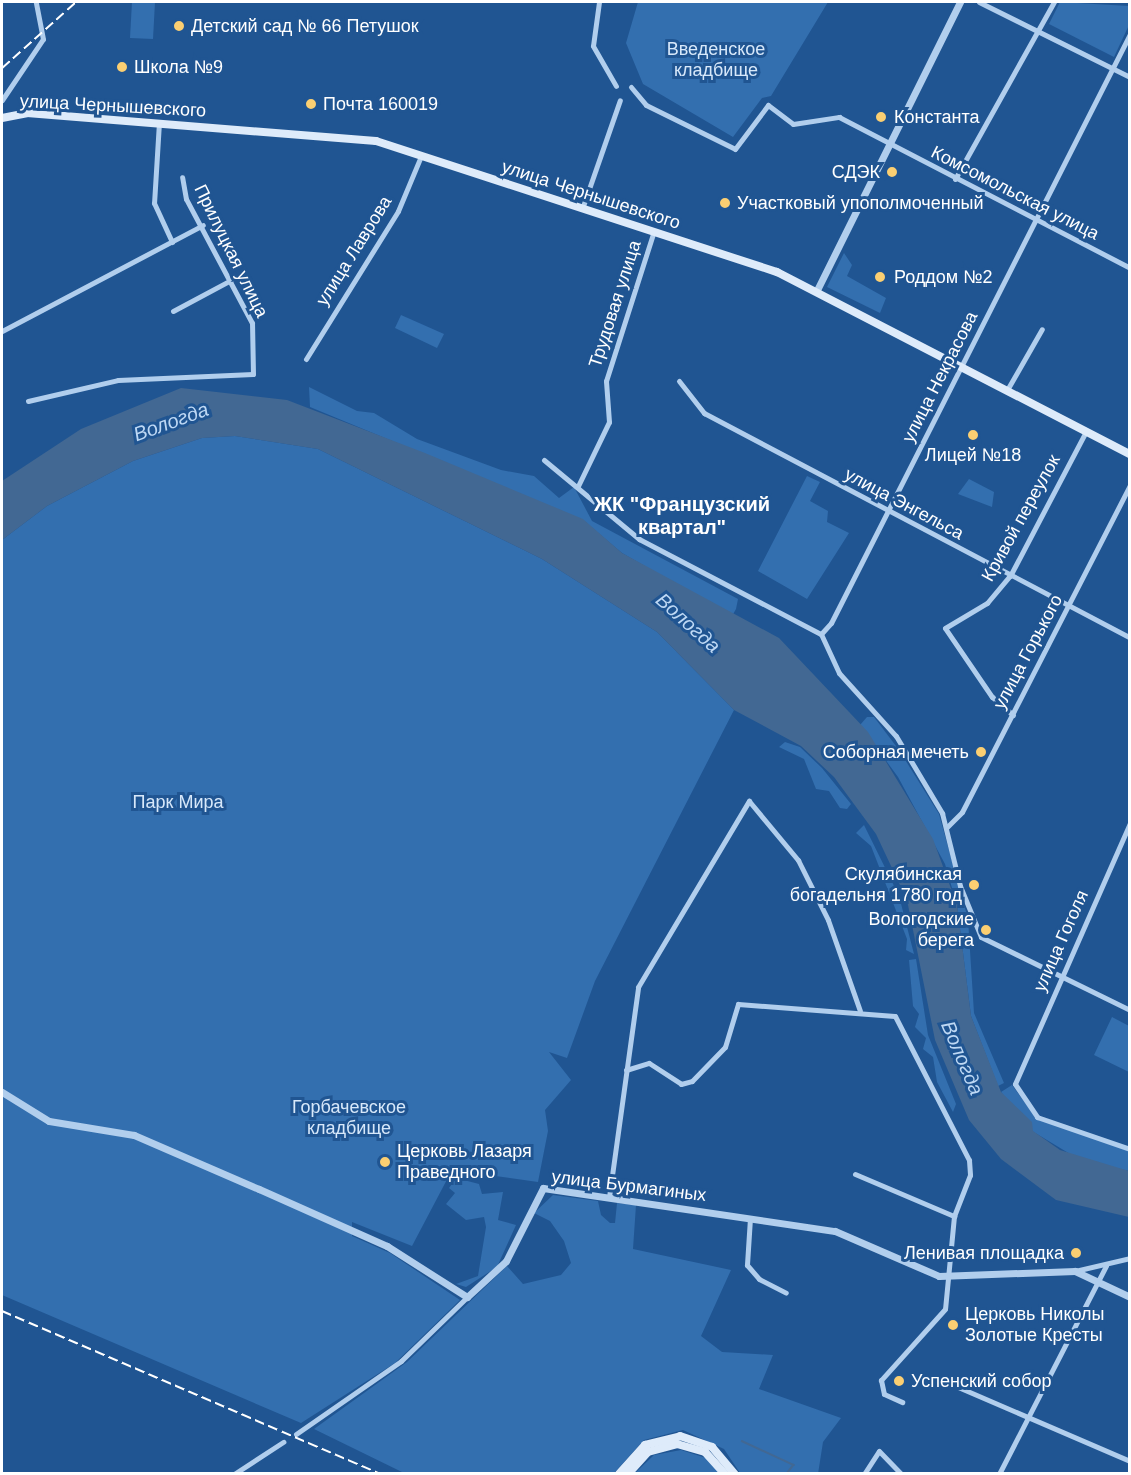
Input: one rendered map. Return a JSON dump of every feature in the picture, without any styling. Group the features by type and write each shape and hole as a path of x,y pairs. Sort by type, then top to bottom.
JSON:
{"main road":[{"name":"улица Чернышевского","path":"2,118 27,113 360,138 421,156 654,231 817,290 1130,454"},
{"path":"619,1473 645,1445 680,1436 712,1447 735,1473"},
{"path":"628,1473 648,1452 677,1444 705,1452 725,1473"}],"street":[{"path":"2,100 43,39 36,2"},
{"path":"599,2 593,46 616,86"},
{"path":"817,290 887,144 960,2"},
{"path":"979,2 1130,77"},
{"path":"955,179 1054,2"},
{"name":"улица Некрасова","path":"821,634 962,366 1130,34"},
{"name":"Комсомольская улица","path":"631,87 646,105 735,149 771,104 793,124 833,116 1130,268"},
{"path":"582,209 620,100"},
{"path":"159,122 154,204 172,242"},
{"name":"улица Лаврова","path":"306,359 398,211 421,156"},
{"name":"Прилуцкая улица","path":"28,401 118,380 253,374 252,323 203,225 186,199 182,177"},
{"path":"2,331 203,225"},
{"name":"Трудовая улица","path":"578,486 609,422 606,381 654,231"},
{"path":"173,311 231,280"},
{"path":"1007,390 1042,329"},
{"name":"улица Энгельса","path":"679,381 704,413 886,513 1130,638"},
{"name":"Кривой переулок","path":"1012,715 992,697 945,628 987,603 1010,576 1086,431"},
{"path":"544,460 639,539 821,634 839,673 909,755 946,827 973,926 981,937 1130,1010"},
{"name":"улица Горького","path":"946,827 962,812 1130,485"},
{"path":"609,1197 638,987 750,801 798,860 828,920 860,1011"},
{"name":"улица Гоголя","path":"1130,823 1062,978 1018,1071 1016,1090 1036,1117 1130,1149"},
{"path":"626,1070 650,1063 681,1084 692,1081 725,1047 738,1004 860,1011 895,1016 969,1160 970,1175 954,1216 951,1278 940,1317 881,1380 884,1394 902,1402"},
{"path":"2,1092 49,1121 134,1135 259,1189 387,1246 467,1297 401,1361 296,1434"},
{"path":"855,1174 954,1216"},
{"name":"улица Бурмагиных","path":"467,1297 506,1261 543,1188 844,1234 912,1268 951,1278 1075,1271 1106,1266 1130,1258"},
{"path":"750,1218 747,1265 759,1279 786,1293"},
{"path":"999,1473 1106,1266"},
{"path":"1075,1271 1130,1297"},
{"path":"958,1387 1130,1461"},
{"path":"234,1473 283,1442"},
{"path":"864,1473 879,1451 901,1473"}],"green space":[{"path":"132,2 155,2 153,39 130,38"},
{"name":"Введенское кладбище","path":"638,2 828,2 771,96 762,98 733,137 643,84 626,43"},
{"path":"1060,2 1129,6 1129,25 1114,57 1049,24"},
{"path":"844,253 852,265 847,276 886,298 880,313 827,287"},
{"path":"401,315 444,334 437,348 395,328"},
{"path":"309,387 357,411 374,413 417,439 501,470 534,476 559,498 574,487 592,521 738,599 736,609 732,616 622,553 583,520 310,407"},
{"path":"235,436 318,449 542,559 657,632 734,710 595,981 567,1058 549,1052 571,1080 545,1110 548,1131 538,1182 452,1170 412,1246 352,1222 352,1236 390,1253 460,1300 395,1363 301,1423 2,1295 2,540 47,506 133,461 202,438"},
{"path":"807,476 820,482 810,501 828,511 827,522 849,533 807,599 758,571"},
{"path":"969,479 994,492 992,507 958,494"},
{"path":"867,717 874,717 899,750 939,814 968,919 974,1013 1004,1083 998,1086 971,1016 957,905 945,864 898,777 860,725"},
{"path":"785,742 800,747 822,768 851,804 847,809 840,808 829,791 816,789 804,759 779,747"},
{"path":"864,825 899,896 914,954 906,950 907,939 871,846 856,833"},
{"path":"916,959 928,1035 956,1104 953,1112 937,1082 933,1057 923,1049 926,1038 915,1027 919,1014 913,1006 909,960"},
{"path":"1112,1017 1129,1026 1129,1072 1094,1055"},
{"path":"1012,1085 1036,1118 1129,1151 1129,1171 1080,1160 1032,1131 1001,1092"},
{"path":"456,1178 479,1184 482,1194 503,1192 498,1220 516,1225 497,1267 466,1287 456,1284 478,1276 486,1227 484,1217 466,1220 446,1204 455,1193 449,1188"},
{"path":"553,1195 598,1201 601,1215 610,1223 615,1223 617,1203 636,1205 633,1249 731,1270 701,1336 722,1352 773,1355 759,1389 841,1418 823,1442 818,1474 740,1473 724,1449 683,1430 644,1440 614,1473 404,1473 314,1429 407,1362 507,1266 523,1284 561,1275 571,1263 564,1241 550,1221 534,1213"},
{"path":"681,1450 706,1458 720,1474 634,1474 654,1455"}],"water":[{"name":"Вологда","path":"181,388 287,400 425,453 583,519 622,553 779,638 868,732 933,839 957,905 971,1016 1001,1092 1032,1122 1033,1131 1060,1150 1129,1171 1129,1217 1056,1200 1001,1159 969,1120 935,1040 907,900 876,834 834,777 801,746 734,710 657,632 542,559 318,449 235,436 202,438 133,461 47,506 2,540 2,481 81,429"}],"waterway":[{"path":"742,1441 794,1465 787,1474"}],"railway":[{"path":"2,68 76,2"},
{"path":"2,1311 380,1474"}],"place":[{"name":"Детский сад № 66 Петушок","path":"179,26"},
{"name":"Школа №9","path":"122,67"},
{"name":"Почта 160019","path":"311,104"},
{"name":"Константа","path":"881,117"},
{"name":"СДЭК","path":"892,172"},
{"name":"Участковый упополмоченный","path":"725,203"},
{"name":"Роддом №2","path":"880,277"},
{"name":"Лицей №18","path":"973,435"},
{"name":"Соборная мечеть","path":"981,752"},
{"name":"Скулябинская богадельня 1780 год","path":"974,885"},
{"name":"Вологодские берега","path":"986,930"},
{"name":"Церковь Лазаря Праведного","path":"385,1162"},
{"name":"Ленивая площадка","path":"1076,1253"},
{"name":"Церковь Николы Золотые Кресты","path":"953,1325"},
{"name":"Успенский собор","path":"899,1381"}],"district":[{"name":"ЖК \"Французский квартал\"","path":"682,516"}],"park label":[{"name":"Парк Мира","path":"178,802"},
{"name":"Горбачевское кладбище","path":"349,1118"}]}
